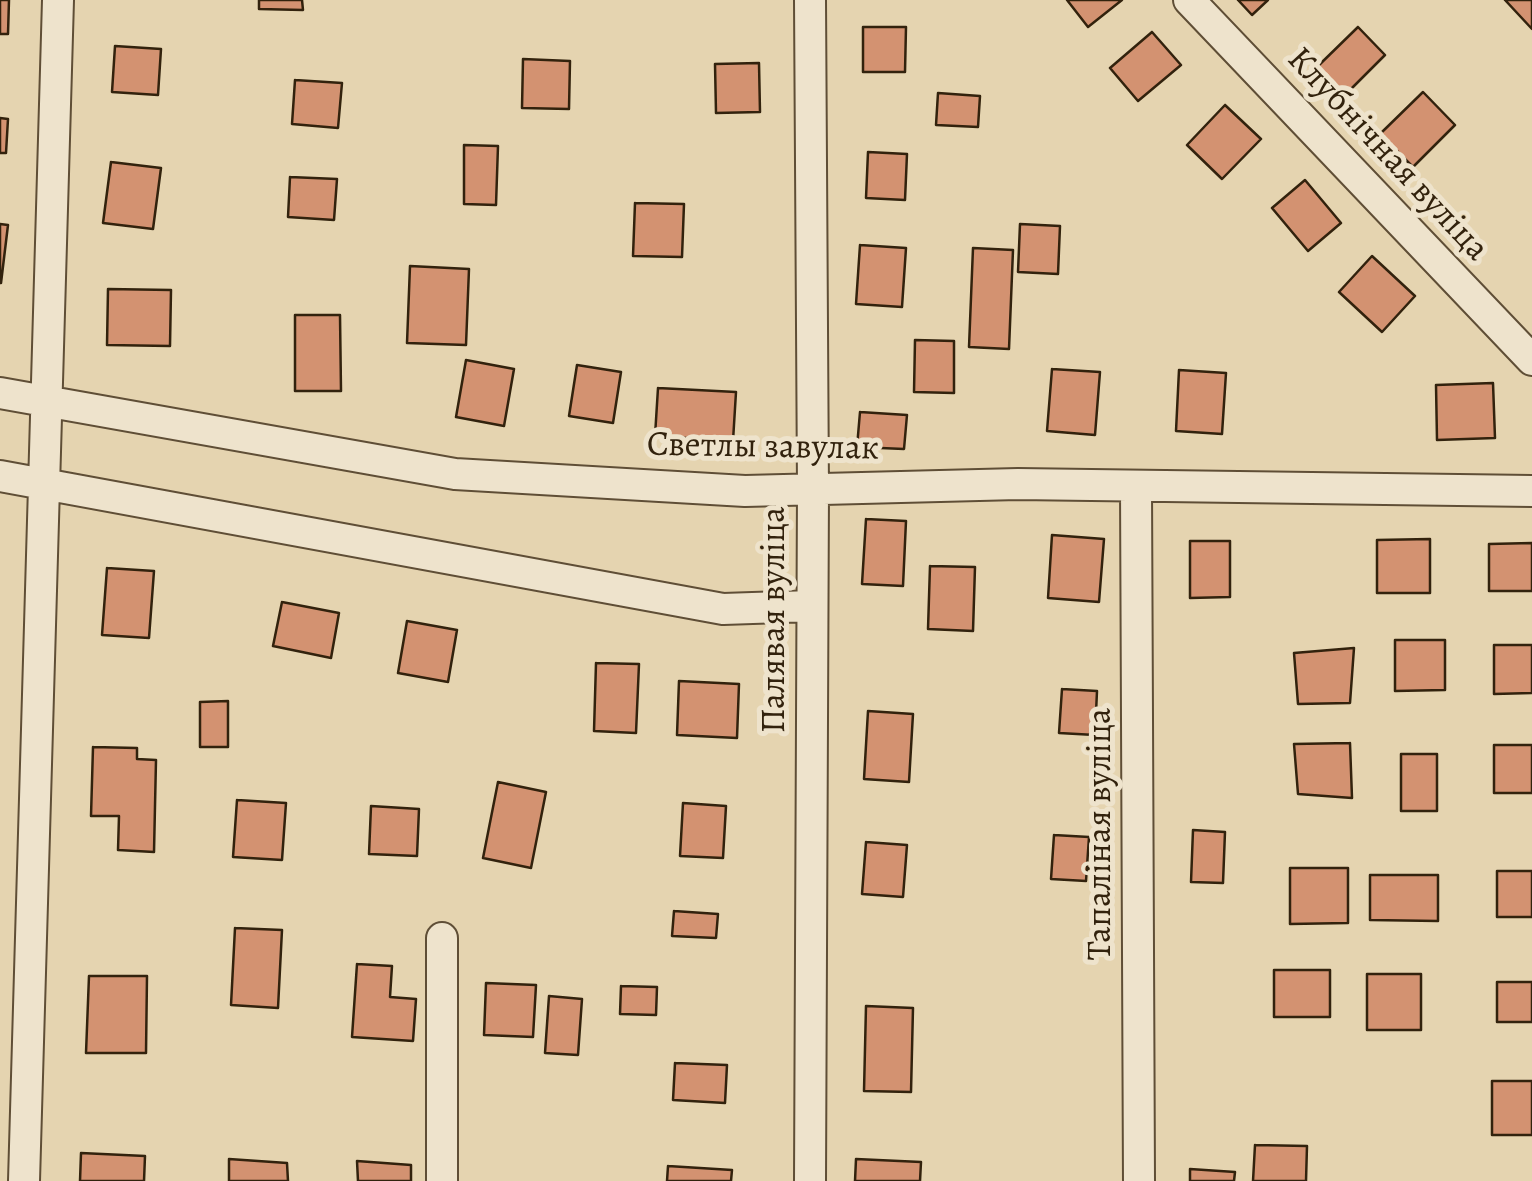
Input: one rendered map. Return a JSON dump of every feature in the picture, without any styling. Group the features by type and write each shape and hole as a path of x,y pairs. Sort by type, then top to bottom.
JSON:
{"street":[{"path":"24,1181 58,0"},
{"name":"Палявая вуліца","path":"810,0 810,1181"},
{"name":"Клубнічная вуліца","path":"1189,0 1532,360"},
{"name":"Светлы завулак","path":"0,393 455,474 745,490 1018,484 1532,491"},
{"path":"0,476 723,609 812,606"},
{"name":"Тапаліная вуліца","path":"1136,486 1139,1181"},
{"path":"442,938 442,1181"}],"building":[{"path":"0,0 9,0 8,34 0,34"},
{"path":"259,0 302,0 303,10 259,9"},
{"path":"1067,0 1122,0 1088,27"},
{"path":"1238,0 1268,0 1252,15"},
{"path":"1505,0 1532,0 1532,29"},
{"path":"863,27 906,27 905,72 863,72"},
{"path":"1358,27 1385,55 1344,96 1316,68"},
{"path":"1152,32 1181,65 1138,101 1110,68"},
{"path":"115,46 161,49 158,95 112,92"},
{"path":"523,59 570,61 569,109 522,108"},
{"path":"759,63 760,112 716,113 715,64"},
{"path":"295,80 342,83 338,128 292,124"},
{"path":"1423,92 1455,125 1413,167 1380,134"},
{"path":"938,93 980,96 978,127 936,125"},
{"path":"1225,105 1261,139 1222,179 1187,145"},
{"path":"0,118 8,119 6,153 0,153"},
{"path":"464,145 498,146 496,205 464,204"},
{"path":"868,152 907,154 905,200 866,198"},
{"path":"111,162 161,168 153,229 103,223"},
{"path":"290,177 337,179 334,220 288,217"},
{"path":"1305,180 1341,223 1308,251 1272,208"},
{"path":"635,203 684,204 682,257 633,256"},
{"path":"0,224 8,225 1,283 0,283"},
{"path":"1020,224 1060,226 1058,274 1018,272"},
{"path":"860,245 906,248 902,307 856,304"},
{"path":"973,248 1013,250 1009,349 969,347"},
{"path":"1372,256 1415,296 1382,332 1339,292"},
{"path":"410,266 469,269 466,345 407,343"},
{"path":"108,289 171,290 170,346 107,345"},
{"path":"295,315 340,315 341,391 295,391"},
{"path":"915,340 954,341 954,393 914,392"},
{"path":"466,360 514,369 504,426 456,417"},
{"path":"577,365 621,372 613,423 569,416"},
{"path":"1052,369 1100,372 1095,435 1047,431"},
{"path":"1179,370 1226,373 1222,434 1176,431"},
{"path":"1493,383 1495,438 1437,440 1436,385"},
{"path":"658,388 736,392 733,441 655,436"},
{"path":"860,412 907,415 904,449 857,447"},
{"path":"866,519 906,521 903,586 862,584"},
{"path":"1052,535 1104,539 1099,602 1048,598"},
{"path":"1430,539 1430,593 1377,593 1377,540"},
{"path":"1190,541 1230,541 1230,597 1190,598"},
{"path":"1532,543 1532,591 1489,591 1489,544"},
{"path":"930,566 975,567 973,631 928,629"},
{"path":"107,568 154,571 149,638 102,635"},
{"path":"282,602 339,613 331,658 273,646"},
{"path":"407,621 457,630 448,682 398,673"},
{"path":"1395,640 1445,640 1445,690 1395,691"},
{"path":"1494,645 1532,645 1532,693 1494,694"},
{"path":"1354,648 1350,703 1298,704 1294,653"},
{"path":"596,663 639,664 636,733 594,731"},
{"path":"679,681 739,684 737,738 677,735"},
{"path":"1062,689 1097,691 1095,735 1059,733"},
{"path":"228,701 228,747 200,747 200,702"},
{"path":"868,711 913,714 909,782 864,779"},
{"path":"1350,743 1352,798 1298,794 1294,744"},
{"path":"1494,745 1532,745 1532,793 1494,793"},
{"path":"93,747 137,748 137,759 156,760 154,852 118,850 119,816 91,816"},
{"path":"1401,754 1437,754 1437,811 1401,811"},
{"path":"498,782 546,792 531,868 483,858"},
{"path":"237,800 286,803 282,860 233,857"},
{"path":"683,803 726,806 723,858 680,856"},
{"path":"371,806 419,809 417,856 369,854"},
{"path":"1193,830 1225,832 1223,883 1191,882"},
{"path":"1054,835 1089,837 1086,881 1051,879"},
{"path":"866,842 907,845 903,897 862,894"},
{"path":"1290,868 1348,868 1348,923 1290,924"},
{"path":"1497,871 1532,871 1532,917 1497,917"},
{"path":"1370,875 1438,875 1438,921 1370,920"},
{"path":"674,911 718,914 716,938 672,936"},
{"path":"235,928 282,930 278,1008 231,1005"},
{"path":"357,964 392,966 390,997 416,999 413,1041 352,1037"},
{"path":"1274,970 1330,970 1330,1017 1274,1017"},
{"path":"1367,974 1421,974 1421,1030 1367,1030"},
{"path":"89,976 147,976 146,1053 86,1053"},
{"path":"1497,982 1532,982 1532,1022 1497,1022"},
{"path":"486,983 536,985 533,1037 484,1035"},
{"path":"621,986 657,987 656,1015 620,1014"},
{"path":"549,996 582,999 578,1055 545,1053"},
{"path":"866,1006 913,1008 911,1092 864,1091"},
{"path":"675,1063 727,1065 725,1103 673,1100"},
{"path":"1492,1081 1532,1081 1532,1135 1492,1135"},
{"path":"1255,1145 1307,1146 1306,1181 1253,1181"},
{"path":"81,1153 145,1156 144,1181 80,1181"},
{"path":"229,1159 287,1163 288,1181 229,1181"},
{"path":"856,1159 921,1162 920,1181 855,1181"},
{"path":"357,1161 411,1165 411,1181 358,1181"},
{"path":"668,1166 732,1170 731,1181 667,1181"},
{"path":"1190,1169 1235,1172 1234,1181 1190,1181"}]}
